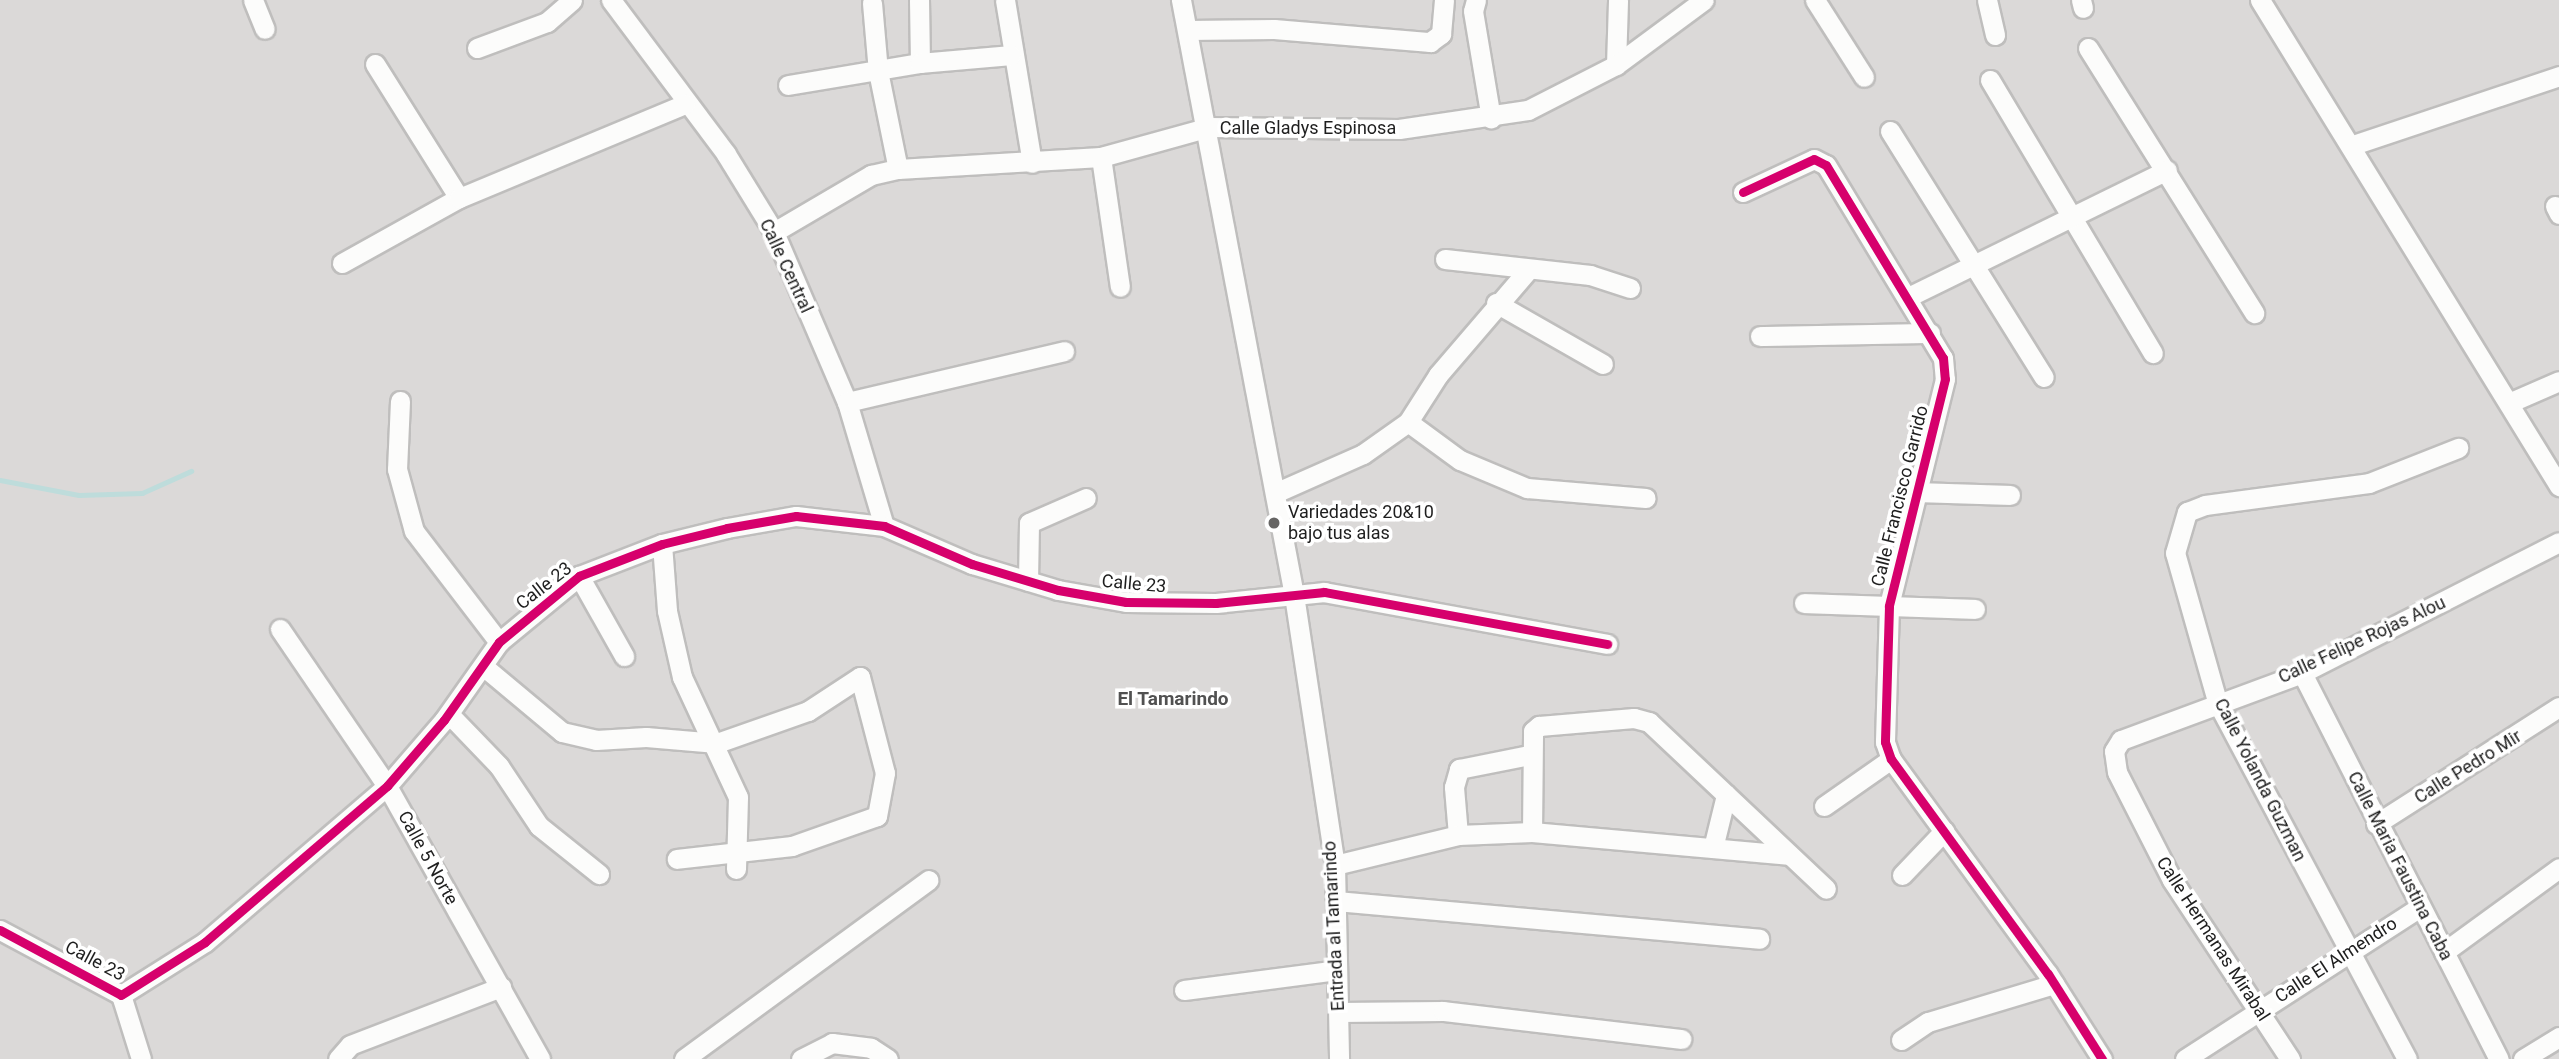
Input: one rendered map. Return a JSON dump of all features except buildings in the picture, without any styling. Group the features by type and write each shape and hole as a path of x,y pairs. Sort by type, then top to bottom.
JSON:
{"street":[{"path":"253,0 265,29"},
{"path":"477,48 547,22 572,0"},
{"name":"Calle Central","path":"611,0 685,104 726,154 774,232 847,402 884,526"},
{"path":"919,0 920,63"},
{"path":"1004,0 1011,55 1032,163"},
{"name":"Entrada al Tamarindo","path":"1181,0 1209,127 1294,595 1335,864 1339,1059"},
{"path":"1188,30 1274,29 1430,42 1441,34 1444,0"},
{"path":"1476,0 1490,118"},
{"path":"1616,65 1618,0"},
{"name":"Calle Gladys Espinosa","path":"774,232 871,175 898,169 1101,157 1209,127 1399,129 1490,118 1528,110 1616,65 1704,0"},
{"path":"1815,0 1864,77"},
{"path":"1987,0 1996,35"},
{"path":"2260,0 2353,145 2393,219 2511,402 2559,486"},
{"path":"872,3 878,71 898,169"},
{"path":"2088,48 2167,170 2254,313"},
{"path":"788,86 920,63 1011,55"},
{"path":"375,64 459,198"},
{"path":"2353,145 2559,76"},
{"path":"1990,80 2153,353"},
{"path":"342,263 459,198 685,104"},
{"path":"1890,131 2044,377"},
{"path":"1101,157 1120,286"},
{"name":"Calle Francisco Garrido","path":"1744,192 1820,160 1910,296 1943,358 1945,379 1889,606 1885,742 1891,760 2054,984 2102,1059"},
{"path":"1910,296 2167,170"},
{"path":"1445,259 1527,271 1590,275 1630,288"},
{"path":"1275,493 1363,454 1408,422 1496,303 1527,271"},
{"path":"1496,303 1603,364"},
{"path":"1760,335 1930,333"},
{"path":"847,402 1064,351"},
{"path":"2511,402 2559,381"},
{"path":"400,401 397,469 414,531 499,642"},
{"path":"1408,422 1460,460 1527,488 1646,498"},
{"name":"Calle Yolanda Guzman","path":"2407,1059 2217,701 2175,553 2187,513 2231,500 2369,483 2458,448"},
{"path":"1917,492 2010,495"},
{"path":"1028,581 1029,523 1086,498"},
{"name":"Calle 23","path":"0,930 121,995 205,942 387,786 449,714 499,642 579,576 662,544 796,516 884,526 972,564 1028,581 1126,602 1216,603 1294,595 1368,598 1607,643"},
{"name":"Calle Felipe Rojas Alou","path":"2121,740 2217,701 2302,673 2559,542"},
{"path":"662,544 667,611 681,677 717,743 738,797 740,848 736,869"},
{"path":"579,576 624,656"},
{"path":"1804,603 1975,609"},
{"name":"Calle 5 Norte","path":"280,629 387,786 501,987 538,1058"},
{"path":"483,666 562,732 596,740 646,737 717,743 808,711 860,677 885,773 877,817 792,846 740,848 677,859"},
{"name":"Calle Maria Faustina Caba","path":"2302,673 2418,908 2444,952 2499,1059"},
{"name":"Calle Pedro Mir","path":"2376,824 2559,707"},
{"path":"449,714 499,766 539,826 600,874"},
{"path":"1532,832 1529,739 1539,726 1634,718 1649,722 1826,889"},
{"name":"Calle Hermanas Mirabal","path":"2121,740 2114,751 2117,772 2154,844 2290,1059"},
{"path":"1458,835 1454,787 1459,769 1529,755"},
{"path":"1824,806 1891,760"},
{"path":"1713,848 1726,795"},
{"path":"1902,875 1944,831"},
{"path":"1335,864 1458,835 1532,832 1788,855"},
{"path":"2444,952 2559,868"},
{"path":"684,1059 929,880"},
{"path":"1336,901 1759,939"},
{"name":"Calle El Almendro","path":"2185,1059 2418,908"},
{"path":"1184,990 1337,970"},
{"path":"1901,1040 1928,1022 2054,984"},
{"path":"338,1059 350,1045 501,987"},
{"path":"121,995 141,1059"},
{"path":"1339,1012 1443,1011 1681,1039"},
{"path":"2523,1059 2559,1037"},
{"path":"801,1059 831,1043 871,1048 888,1059"}],"shaded area":[{"path":"0,0 2559,0 2559,1059 0,1059"}],"waterway":[{"path":"0,480 79,495 142,493 191,471"}],"cycle path":[{"path":"1743,192 1814,159 1826,165 1943,358 1945,379 1889,606 1885,742 1891,759 2048,974 2102,1059"},
{"path":"0,930 121,995 205,942 387,786 444,720 499,642 579,576 662,544 727,528 796,516 884,526 972,564 1058,590 1126,602 1216,603 1324,592 1607,644"}],"place":[{"name":"Variedades 20&10 bajo tus alas","path":"1274,523"}],"district":[{"name":"El Tamarindo","path":"1173,699"}]}
